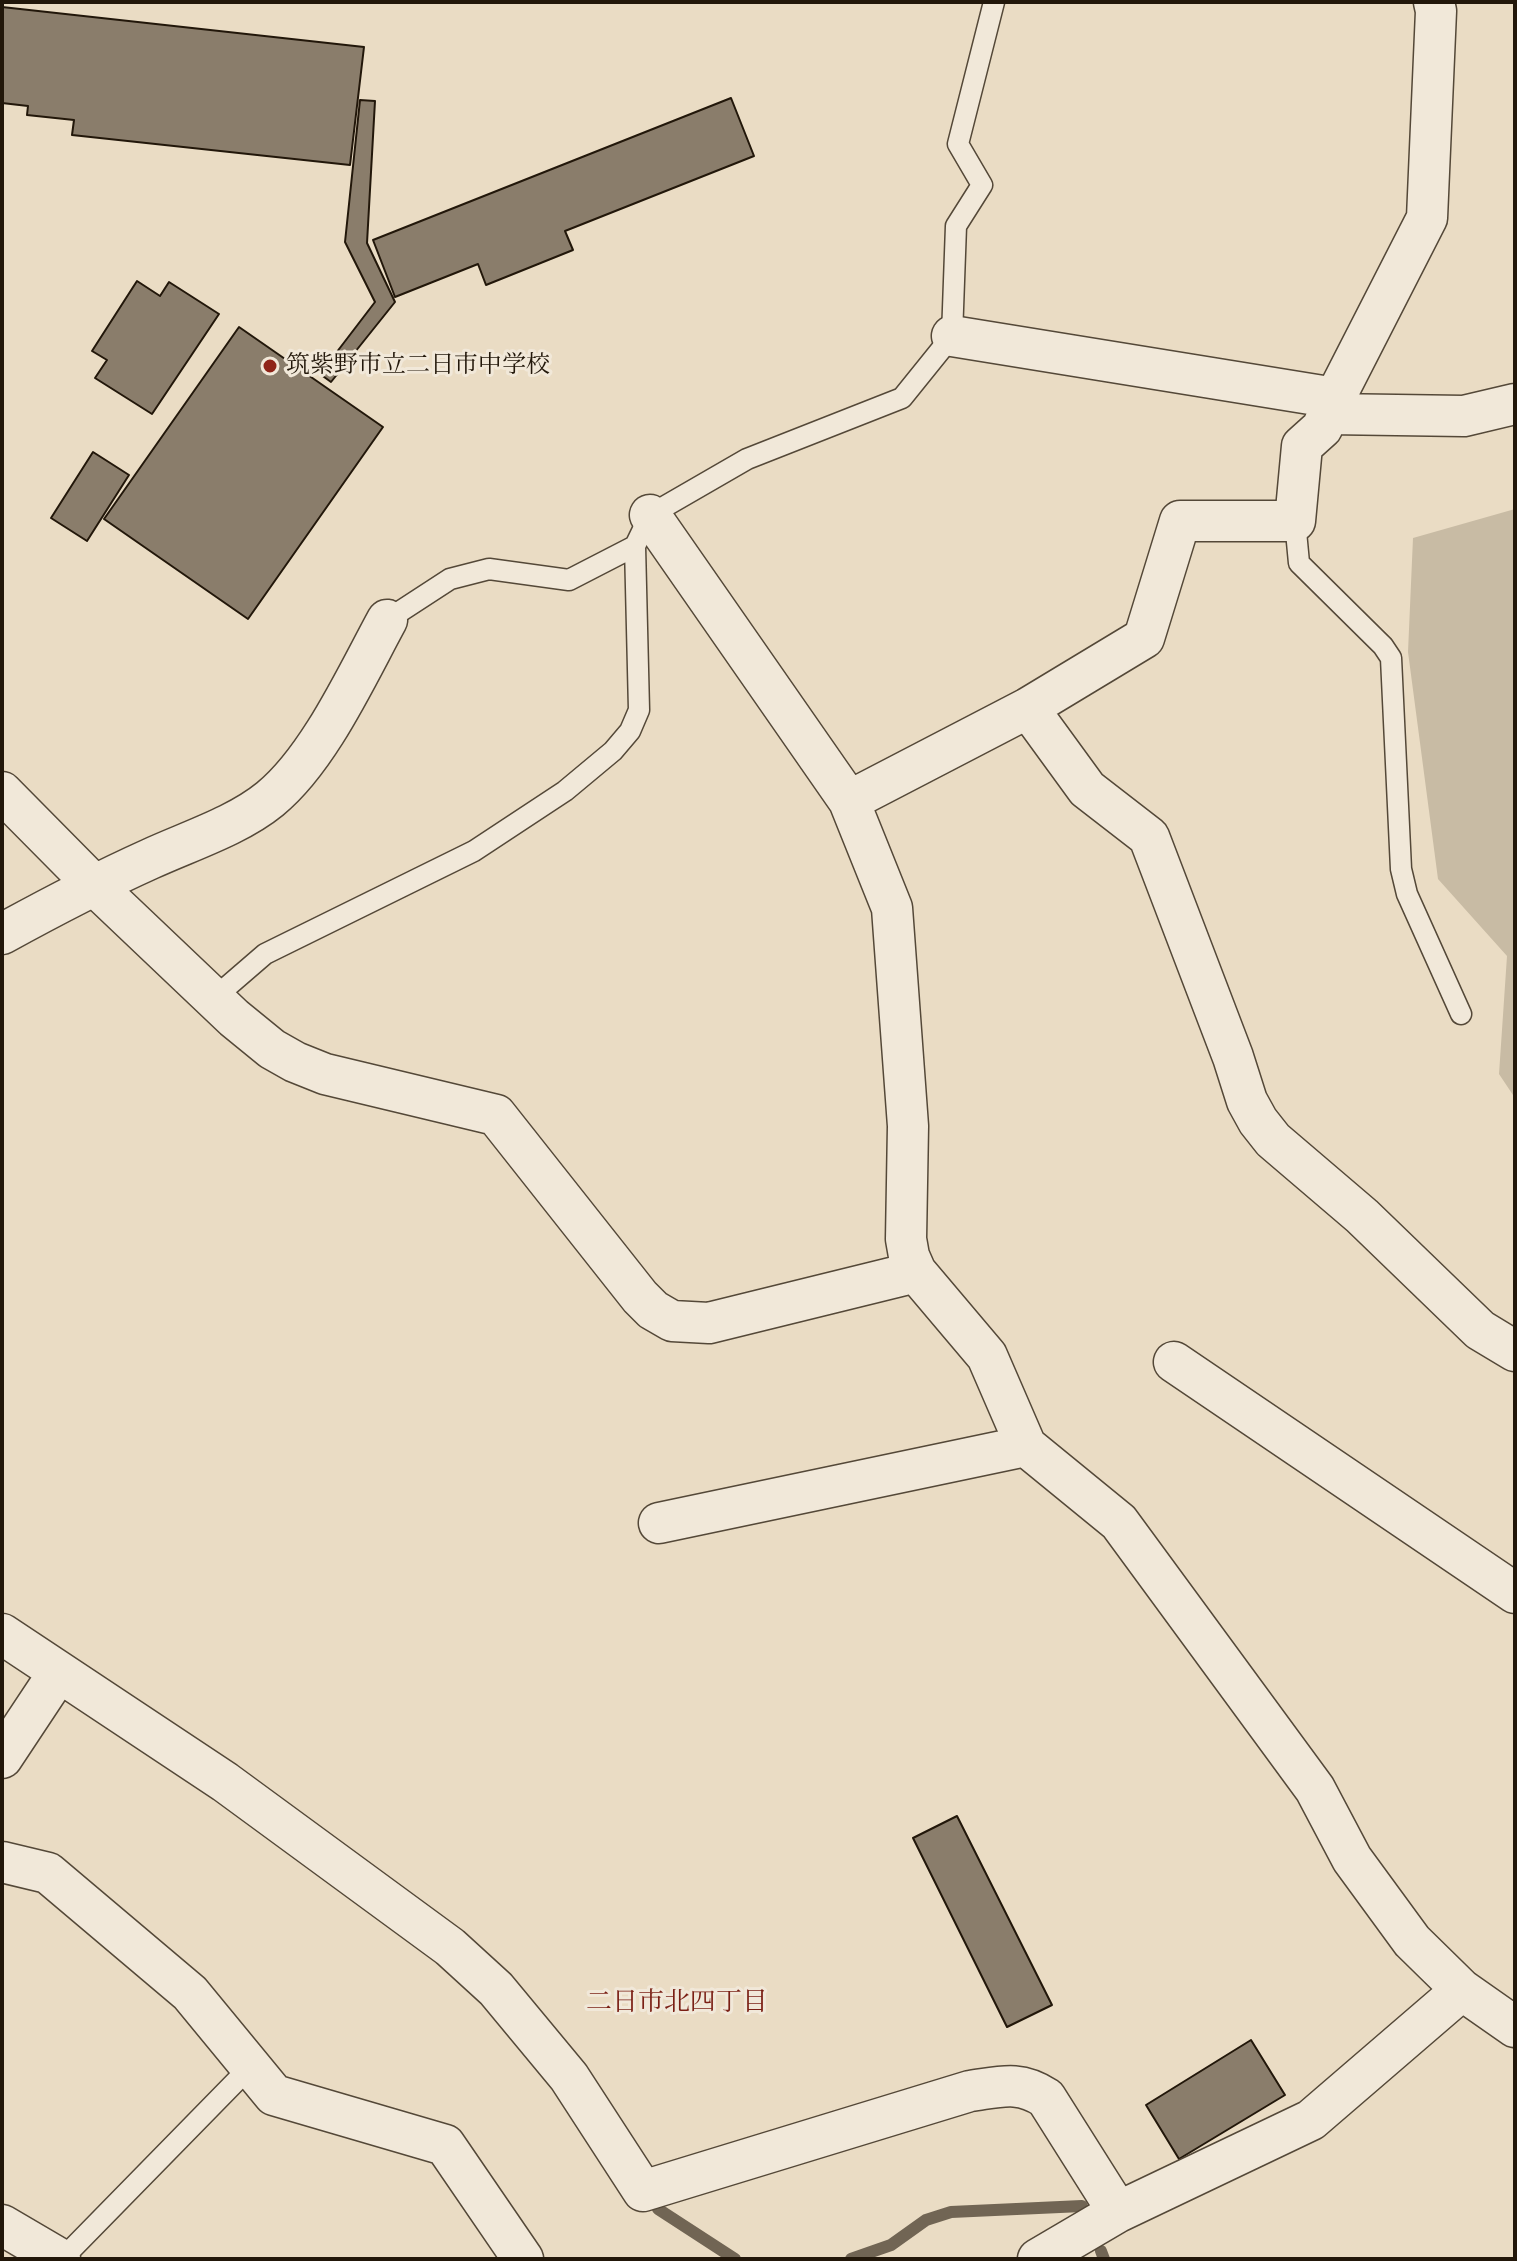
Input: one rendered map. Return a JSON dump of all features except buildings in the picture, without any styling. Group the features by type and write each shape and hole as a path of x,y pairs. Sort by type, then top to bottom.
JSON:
{"street":[{"path":"849,801 1028,708 1144,638 1180,521 1295,521 1302,446 1322,428 1427,218 1434,2"},
{"path":"952,336 1332,406 1464,416 1515,404"},
{"path":"642,530 849,801 892,908 908,1126 906,1239 916,1272 987,1356 1026,1446 1119,1522 1315,1789 1352,1859 1403,1929 1462,1990 1515,2027"},
{"path":"2,934 93,884 244,815 271,799 302,764 336,712 387,620"},
{"path":"1028,708 1087,789 1149,837 1247,1101 1258,1121 1273,1140 1362,1216 1480,1330 1515,1351"},
{"path":"2,792 93,884 261,1041 295,1062 325,1074 496,1115 640,1297 653,1310 672,1321 709,1323 916,1272"},
{"path":"1174,1362 1515,1593"},
{"path":"659,1523 1026,1446"},
{"path":"2,1634 225,1782 450,1947 496,1989 569,2077 643,2191 970,2091 1017,2085 1046,2098 1118,2212"},
{"path":"2,1758 59,1672"},
{"path":"2,1862 48,1873 190,1993 274,2095 445,2145 511,2255"},
{"path":"1038,2259 1118,2212 1311,2120 1462,1990"},
{"path":"2,2225 61,2259"}],"lane":[{"path":"387,620 450,579 489,569 569,580 747,459 902,398 952,336 956,226 982,185 958,144 994,2"},
{"path":"1295,521 1299,563 1383,646 1391,658 1401,869 1407,894 1461,1014"},
{"path":"214,998 265,954 474,851 565,791 613,751 630,731 639,710 642,530"},
{"path":"61,2259 250,2067"}],"shaded area":[{"path":"1515,509 1515,1098 1499,1074 1507,956 1438,879 1408,652 1413,538"}],"waterway":[{"path":"851,2259 891,2245 926,2220 951,2212 1082,2206"},
{"path":"658,2209 735,2259"},
{"path":"1101,2251 1104,2259"}],"place":[{"name":"筑紫野市立二日市中学校","path":"270,366"}],"district":[{"name":"二日市北四丁目","path":"677,2004"}]}
